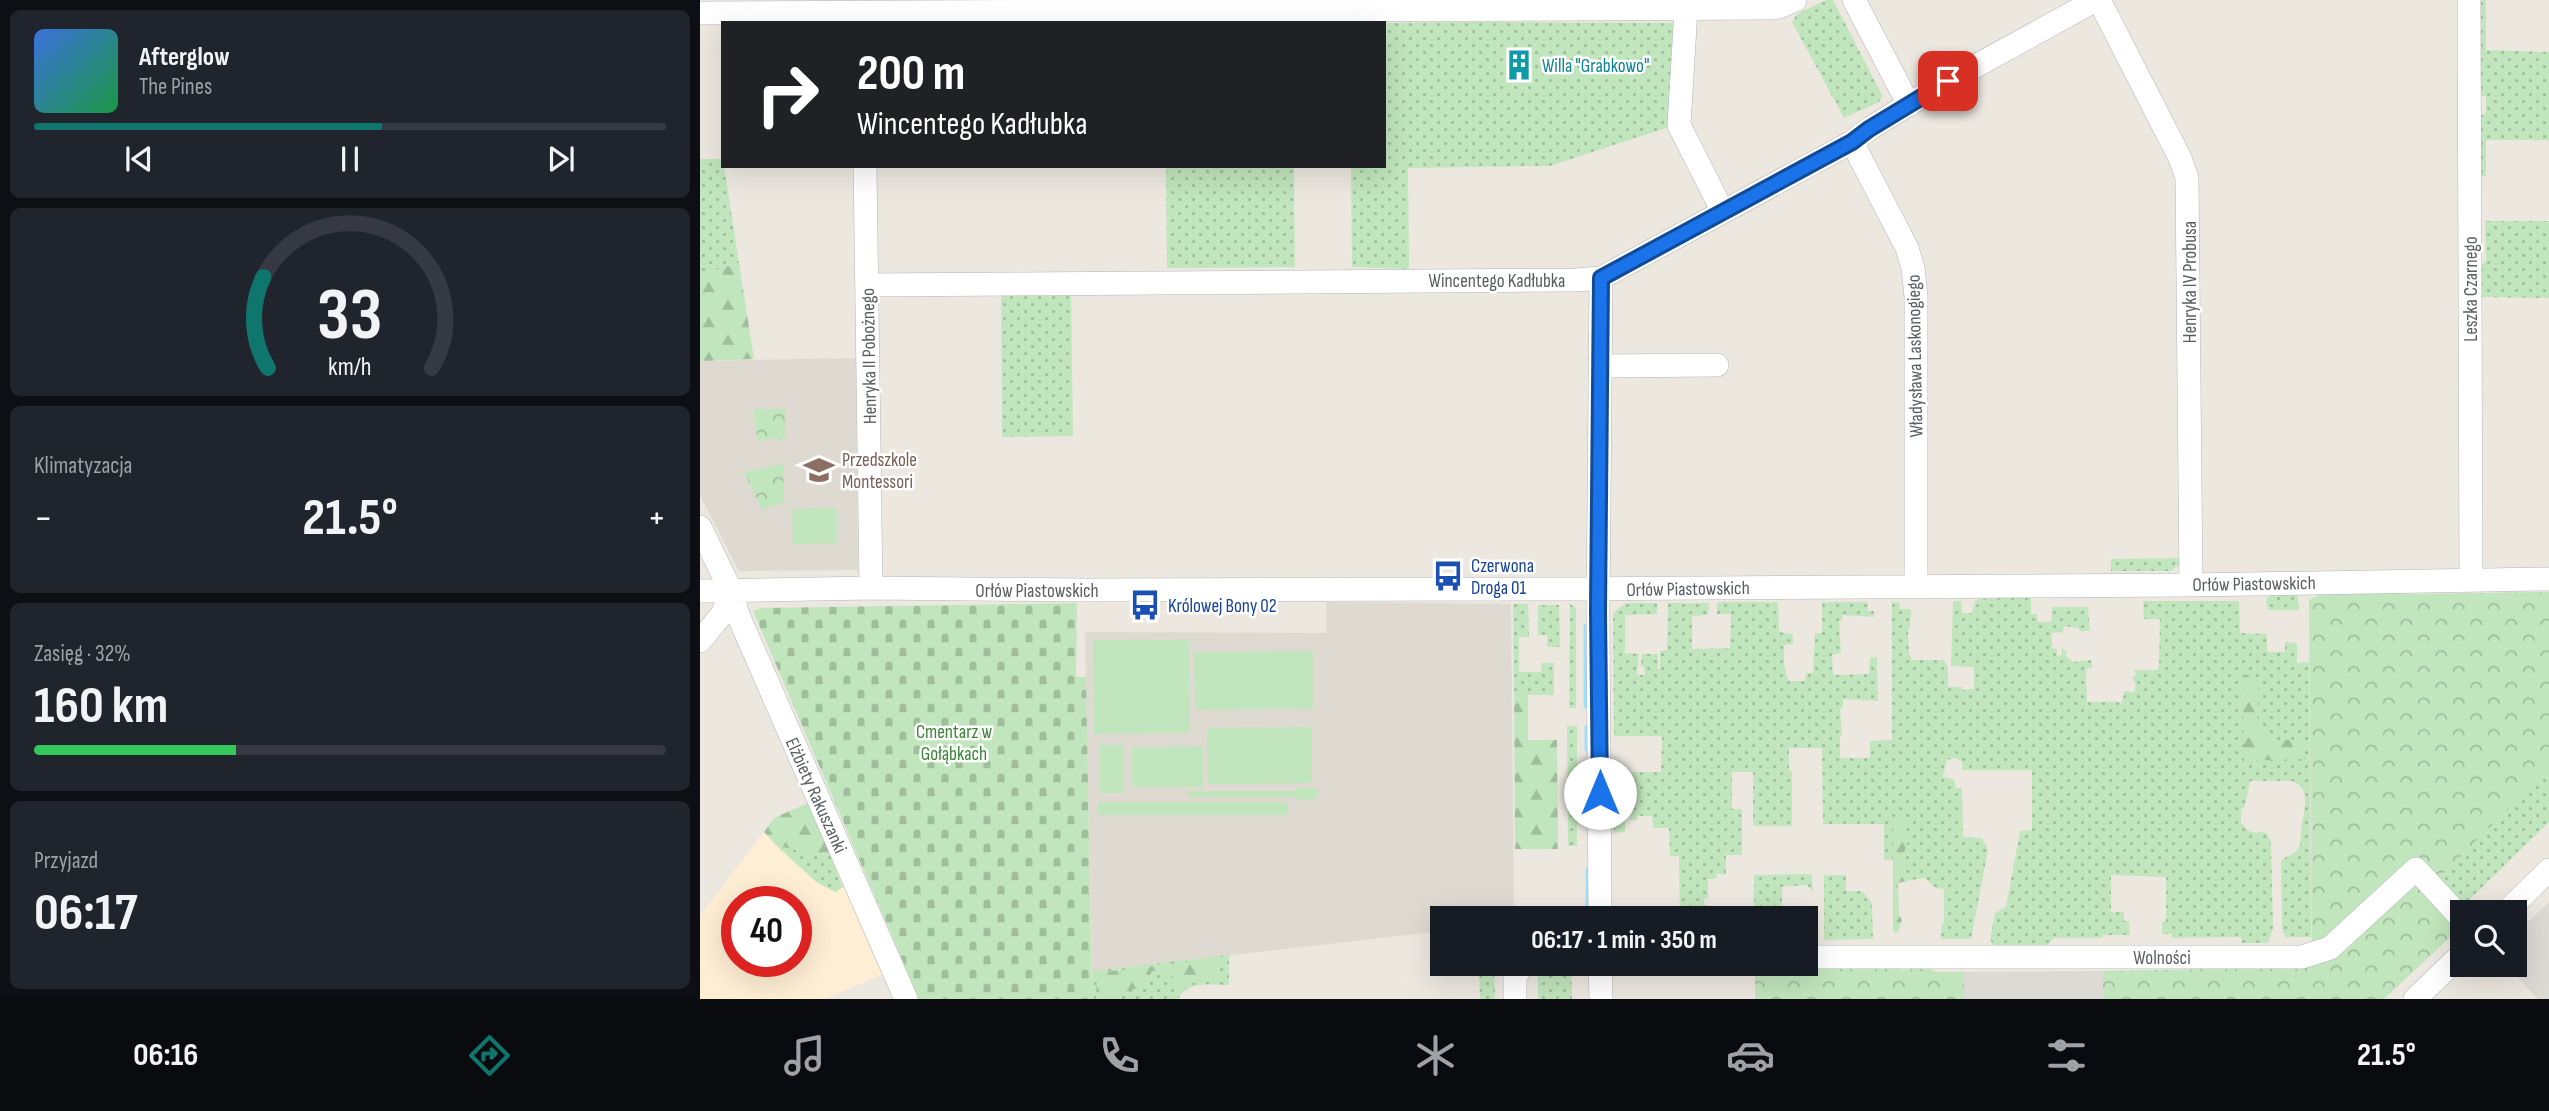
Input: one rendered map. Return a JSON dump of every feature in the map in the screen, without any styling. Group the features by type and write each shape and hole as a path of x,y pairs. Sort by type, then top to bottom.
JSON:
{"street":[{"path":"700,13 1686,9 1769,8 1795,0"},
{"path":"1854,0 1909,104"},
{"name":"Wincentego Kadłubka","path":"867,285 1601,278 1852,142 1909,104 2097,0"},
{"name":"Henryka IV Probusa","path":"2097,0 2180,158 2187,178 2191,585"},
{"name":"Leszka Czarnego","path":"2469,0 2472,579"},
{"path":"1686,9 1679,125 1722,211"},
{"name":"Władysława Laskonogiego","path":"1852,142 1900,231 1913,268 1916,296 1916,585"},
{"name":"Henryka II Pobożnego","path":"865,168 871,588"},
{"path":"1600,906 1601,278"},
{"path":"1600,366 1717,365"},
{"name":"Elżbiety Rakuszanki","path":"700,527 731,591 738,615 906,999"},
{"name":"Orłów Piastowskich","path":"700,591 871,588 1599,589 2191,585 2549,579"},
{"path":"700,641 723,613 731,591"},
{"name":"Wolności","path":"1818,957 2302,957 2330,948 2416,869 2450,906"},
{"path":"2518,900 2549,870"},
{"path":"2415,999 2450,965"},
{"path":"1515,999 1516,976"},
{"path":"1600,976 1601,999"}],"shaded area":[{"path":"856,358 858,570 739,571 700,496 700,361"},
{"path":"1326,602 1511,604 1514,906 1430,906 1430,932 1092,971 1085,632 1326,633"},
{"path":"808,803 882,975 824,999 700,999 700,916 721,888 721,977 812,977 812,886 723,886 774,818"},
{"path":"2549,902 2549,999 2538,999 2517,977 2527,977 2527,923"},
{"path":"2103,971 2103,999 1964,999 1964,972"}],"green space":[{"path":"1826,0 1833,0 1882,95 1880,101 1844,118 1792,22 1797,14"},
{"path":"2477,0 2486,0 2486,50 2549,52 2549,140 2486,140 2486,176 2478,176 2478,117 2486,113 2486,96 2481,96"},
{"path":"1386,23 1679,23 1672,126 1550,166 1408,168 1409,269 1352,267 1351,168 1386,168"},
{"path":"700,159 721,159 739,263 700,275"},
{"path":"1166,168 1294,168 1295,267 1167,268"},
{"path":"2485,221 2549,221 2549,298 2480,297 2477,266 2486,261"},
{"path":"739,263 754,359 700,361 700,275"},
{"path":"1001,296 1071,296 1073,436 1002,437"},
{"path":"755,409 786,409 786,439 778,440 778,437 758,441 753,413"},
{"path":"783,464 784,504 776,504 763,511 744,472"},
{"path":"837,508 837,543 793,544 792,509"},
{"path":"2181,558 2180,564 2171,571 2111,571 2111,559"},
{"path":"2549,592 2549,768 2426,891 2450,920 2450,937 2384,999 2103,999 2103,971 2312,967 2309,600 2322,594"},
{"path":"2297,593 2299,610 2268,610 2266,600 2271,594"},
{"path":"2031,597 2031,614 2037,614 2038,622 2051,622 2052,607 2088,607 2090,631 2064,626 2063,632 2052,633 2052,648 2057,649 2057,656 2062,655 2062,648 2073,662 2091,660 2092,668 2086,669 2087,702 2121,704 2125,691 2134,692 2134,670 2157,670 2160,619 2144,619 2143,601 2239,601 2240,633 2267,634 2267,652 2285,652 2285,642 2297,643 2297,663 2309,662 2311,937 2285,937 2282,928 2281,862 2299,847 2305,803 2303,790 2292,781 2250,781 2245,806 2241,810 2241,823 2249,831 2267,834 2271,843 2273,928 2268,943 2242,943 2241,937 2172,938 2172,934 2162,934 2162,922 2166,921 2166,877 2111,875 2111,912 2124,912 2124,921 2129,921 2130,935 2054,938 2045,947 1993,945 1990,939 1995,913 2006,907 2020,831 2032,830 2032,770 1962,770 1962,761 1954,758 1947,760 1943,777 1954,779 1956,788 1962,788 1963,837 1982,838 1988,850 1971,939 1941,939 1944,889 1935,888 1925,878 1911,880 1901,864 1909,836 1903,821 1893,820 1893,860 1884,860 1884,824 1823,824 1822,748 1789,748 1789,771 1792,771 1792,826 1753,826 1753,772 1732,772 1732,809 1742,809 1742,855 1726,855 1726,874 1717,874 1716,879 1708,879 1708,898 1704,899 1704,905 1709,906 1680,906 1679,856 1670,856 1669,828 1653,828 1652,816 1638,816 1637,820 1630,820 1631,814 1628,811 1625,813 1625,832 1614,833 1614,772 1661,772 1662,736 1614,736 1613,613 1626,603 1657,603 1657,614 1625,615 1625,653 1639,654 1637,675 1645,675 1644,667 1641,666 1642,654 1658,654 1660,669 1660,651 1667,650 1668,603 1709,603 1708,615 1692,616 1692,649 1730,648 1731,614 1717,614 1717,602 1778,602 1779,632 1793,634 1793,644 1784,645 1787,677 1789,681 1805,681 1806,673 1813,673 1815,633 1822,633 1822,602 1868,602 1868,611 1874,611 1874,617 1842,615 1842,621 1839,621 1841,653 1832,655 1833,675 1869,674 1870,658 1877,657 1878,701 1843,699 1843,708 1840,709 1840,758 1870,758 1870,741 1892,740 1892,602 1899,602 1900,609 1911,609 1908,631 1912,660 1944,660 1948,667 1948,687 1962,687 1962,690 1974,689 1974,667 1951,666 1953,601 1961,601 1962,613 1972,613 1975,601"},
{"name":"Cmentarz w Gołąbkach","path":"1077,603 1076,677 1086,677 1092,999 919,999 753,611 761,608"},
{"path":"1513,604 1528,604 1529,637 1519,637 1519,672 1541,672 1542,663 1554,663 1554,695 1514,695"},
{"path":"1570,604 1576,608 1576,708 1569,708"},
{"path":"1538,605 1559,605 1560,647 1547,647 1547,635 1538,635"},
{"path":"1093,640 1189,640 1190,733 1094,734"},
{"path":"1313,651 1313,709 1195,710 1194,652"},
{"path":"2242,675 2248,675 2261,693 2258,718 2265,736 2270,741 2304,739 2305,759 2244,761"},
{"path":"1514,695 1528,695 1528,740 1557,740 1558,849 1515,849"},
{"path":"1567,726 1577,726 1577,846 1568,846"},
{"path":"1311,727 1312,783 1208,784 1207,728"},
{"path":"1100,745 1124,745 1124,793 1100,793"},
{"path":"1203,746 1203,787 1132,787 1132,747"},
{"path":"2549,768 2549,822 2469,900 2457,900 2438,879"},
{"path":"1296,788 1318,788 1318,799 1187,797 1188,791 1296,791"},
{"path":"1098,802 1288,802 1288,815 1097,815"},
{"path":"808,803 829,852 823,855 777,846 764,832 774,818"},
{"path":"1893,820 1903,821 1909,836 1901,864 1911,880 1898,883 1899,915 1902,920 1898,933 1893,932"},
{"path":"777,846 823,855 829,852 843,887 835,892 815,881"},
{"path":"1812,874 1813,891 1806,885 1782,887 1782,906 1754,906 1754,875"},
{"path":"1824,875 1846,875 1846,891 1862,891 1872,903 1873,939 1824,940"},
{"path":"1229,955 1229,985 1194,986 1182,993 1178,999 1092,999 1092,971"},
{"path":"1220,958 1219,979 1176,986 1170,971 1152,971 1145,986 1114,995 1111,999 1096,999 1097,973"},
{"path":"1891,966 1901,970 1930,968 1935,972 1964,972 1964,999 1755,999 1755,976 1818,976 1818,968"},
{"path":"1479,976 1494,976 1495,999 1480,999"},
{"path":"1538,976 1571,976 1572,999 1538,999"}],"waterway":[{"path":"1586,626 1586,706"},
{"path":"1587,727 1587,749"},
{"path":"1588,870 1588,906"}],"place":[{"name":"Willa \"Grabkowo\"","path":"1519,65"},
{"name":"Przedszkole Montessori","path":"819,470"},
{"name":"Czerwona Droga 01","path":"1448,576"},
{"name":"Królowej Bony 02","path":"1145,605"}],"route":[{"path":"1600,793 1598,611 1601,278 1852,142 1948,81"}]}
